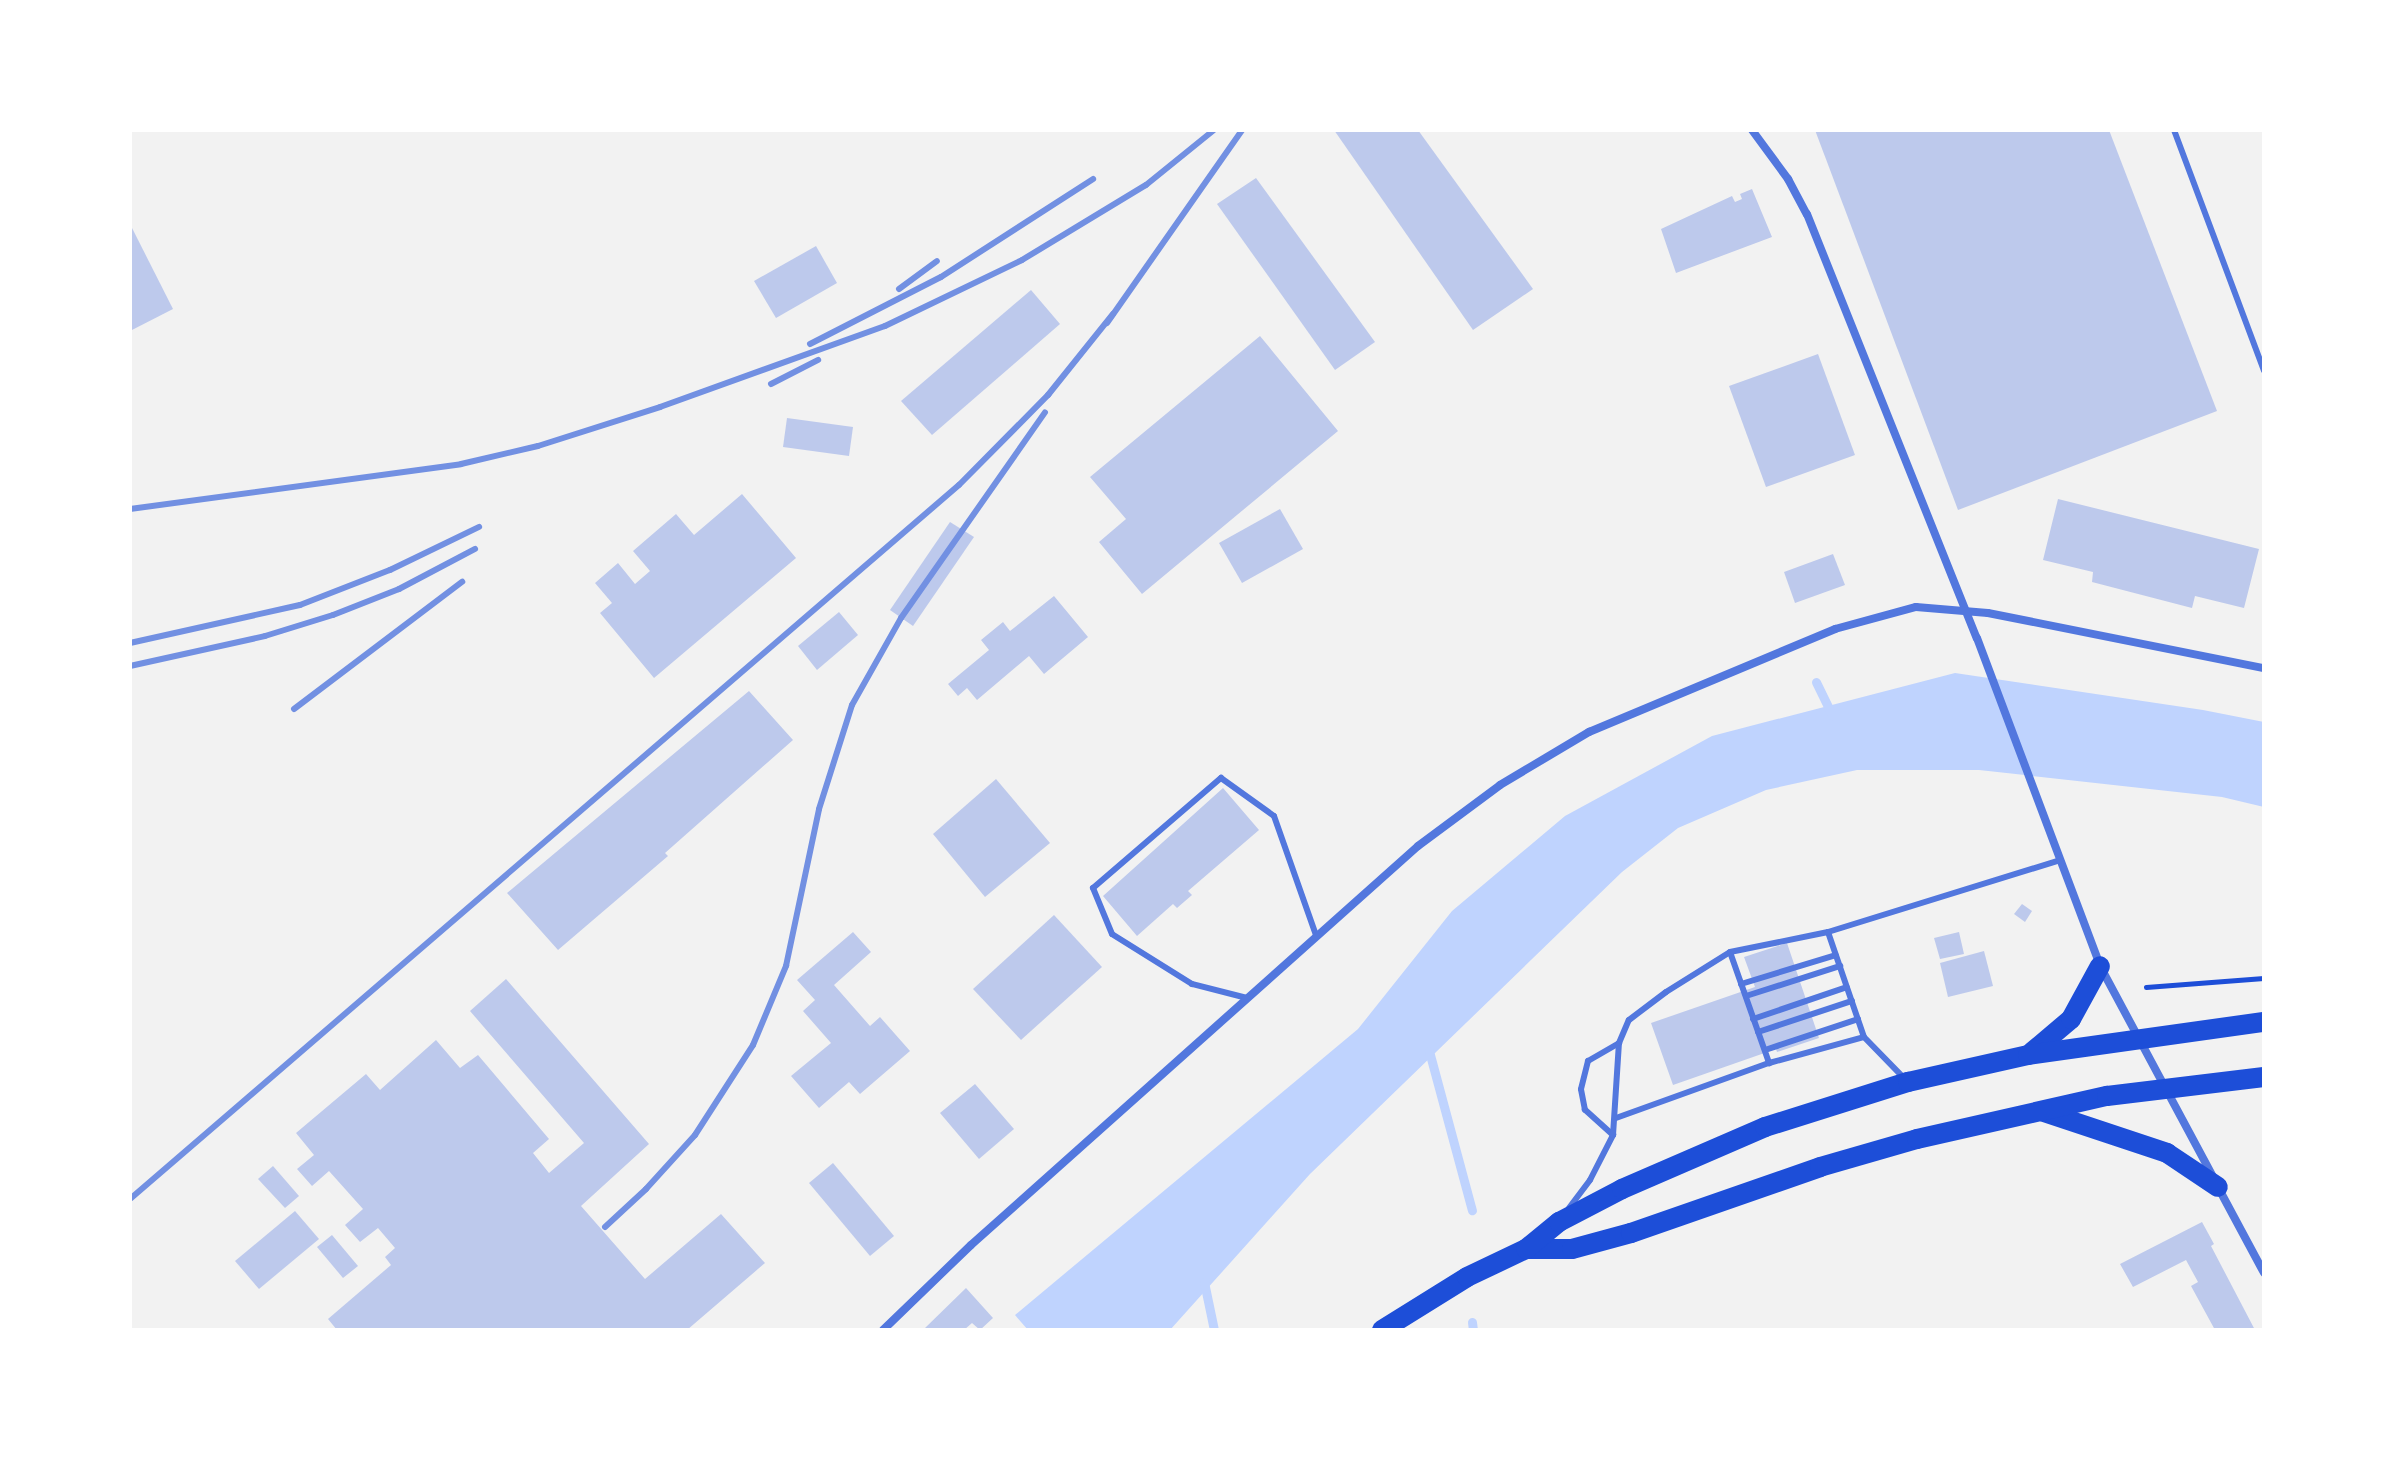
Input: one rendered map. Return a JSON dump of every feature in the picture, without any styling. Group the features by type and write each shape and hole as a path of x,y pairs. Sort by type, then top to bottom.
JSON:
{"main road":[{"path":"2028,1055 2071,1019 2100,966"},
{"path":"1382,1330 1467,1277 1526,1249 1559,1222 1622,1189 1765,1127 1908,1082 2028,1055 2264,1022"},
{"path":"1526,1249 1572,1249 1631,1233 1820,1167 2040,1111 2164,1087 2264,1077"},
{"path":"2040,1111 2167,1153 2218,1187"}],"street":[{"path":"1752,130 1788,179 1807,214 1977,638 2100,966 2264,1273"},
{"path":"883,1330 971,1245 1418,846 1500,785 1589,732 1847,625 1916,607 1965,610 2264,668"}],"lane":[{"path":"2174,130 2264,371"},
{"path":"1247,998 1192,984 1112,934 1093,888 1221,778 1274,816 1316,935"},
{"path":"1559,1222 1590,1180 1613,1135 1619,1043 1629,1020 1730,952 1828,932 2060,860"},
{"path":"1828,932 1864,1037 1908,1082"},
{"path":"1730,952 1769,1063"},
{"path":"1741,984 1836,955"},
{"path":"1746,996 1840,966"},
{"path":"1753,1019 1847,987"},
{"path":"1758,1032 1852,1001"},
{"path":"1765,1050 1858,1019"},
{"path":"1616,1118 1769,1063 1864,1037"},
{"path":"1613,1135 1585,1110 1581,1089 1588,1061 1619,1043"}],"path":[{"path":"2146,987 2264,978"}],"water":[{"path":"1955,673 2264,722 2264,807 2222,797 1979,770 1857,770 1766,790 1678,828 1622,872 1310,1174 1170,1330 1028,1330 1015,1315 1358,1029 1452,911 1565,816 1712,736"}],"building":[{"path":"1334,130 1418,130 1533,289 1473,330"},
{"path":"1815,130 2109,130 2217,411 1958,510"},
{"path":"1256,178 1375,342 1335,370 1217,204"},
{"path":"1752,189 1772,237 1676,273 1661,229 1732,196 1735,202 1742,199 1740,194"},
{"path":"130,224 173,309 130,331"},
{"path":"816,246 837,283 776,318 754,281"},
{"path":"1031,290 1060,324 932,435 901,401"},
{"path":"1260,336 1338,431 1142,594 1099,542 1126,519 1090,477"},
{"path":"1818,354 1855,455 1766,487 1729,386"},
{"path":"787,418 853,427 849,456 783,447"},
{"path":"742,494 796,558 654,678 600,613 612,603 595,583 618,563 635,584 650,571 633,551 676,514 694,535"},
{"path":"2058,499 2259,549 2244,608 2195,596 2192,608 2092,582 2093,572 2043,560"},
{"path":"1280,509 1303,549 1242,583 1219,543"},
{"path":"950,522 974,537 913,626 890,610"},
{"path":"1833,554 1845,585 1795,603 1784,572"},
{"path":"1054,596 1088,637 1044,674 1029,656 977,700 967,688 958,696 948,684 989,650 981,640 1003,622 1010,631"},
{"path":"839,612 858,635 817,670 798,646"},
{"path":"749,691 793,740 665,853 668,856 558,950 507,893"},
{"path":"996,779 1050,843 985,897 933,834"},
{"path":"1223,788 1259,830 1188,891 1192,895 1177,908 1173,904 1137,936 1103,896"},
{"path":"2022,904 2032,911 2025,922 2014,914"},
{"path":"1054,915 1102,967 1021,1040 973,989"},
{"path":"853,932 871,952 834,985 870,1026 880,1017 910,1051 860,1094 849,1082 819,1108 791,1076 831,1043 803,1011 815,1000 797,980"},
{"path":"1959,932 1964,954 1940,959 1934,938"},
{"path":"1787,943 1819,1038 1777,1052 1776,1049 1673,1085 1651,1023 1755,987 1744,957"},
{"path":"1984,951 1993,986 1948,997 1940,963"},
{"path":"506,979 649,1144 581,1206 645,1279 721,1214 765,1263 687,1330 337,1330 328,1319 391,1265 385,1257 395,1248 378,1228 360,1242 345,1225 363,1209 329,1171 312,1186 297,1169 314,1155 296,1133 366,1074 380,1090 436,1040 460,1068 478,1055 549,1139 533,1153 549,1173 584,1143 470,1011"},
{"path":"975,1084 1014,1129 979,1159 940,1113"},
{"path":"833,1163 894,1236 870,1256 809,1183"},
{"path":"273,1166 299,1196 285,1208 258,1179"},
{"path":"295,1211 319,1239 259,1289 235,1261"},
{"path":"2202,1222 2214,1244 2211,1246 2255,1330 2215,1330 2191,1286 2198,1282 2186,1260 2133,1287 2120,1264"},
{"path":"332,1235 358,1266 343,1278 317,1247"},
{"path":"966,1288 993,1318 980,1330 972,1323 964,1330 927,1330 925,1328"}],"waterway":[{"path":"1816,682 1832,715"},
{"path":"1429,1051 1472,1210"},
{"path":"1204,1282 1214,1330"},
{"path":"1472,1322 1473,1330"}],"railway":[{"path":"130,509 461,464 538,446 660,407 885,326 1022,260 1146,185 1214,130"},
{"path":"1107,323 1242,130"},
{"path":"810,344 941,277 1093,179"},
{"path":"899,289 937,261"},
{"path":"130,1199 959,485 1048,395 1113,314"},
{"path":"771,384 818,360"},
{"path":"605,1227 646,1189 695,1135 753,1045 786,966 819,809 852,705 901,618 1045,412"},
{"path":"130,643 300,605 390,570 479,527"},
{"path":"130,666 265,636 333,615 399,589 475,549"},
{"path":"294,709 462,582"}]}
